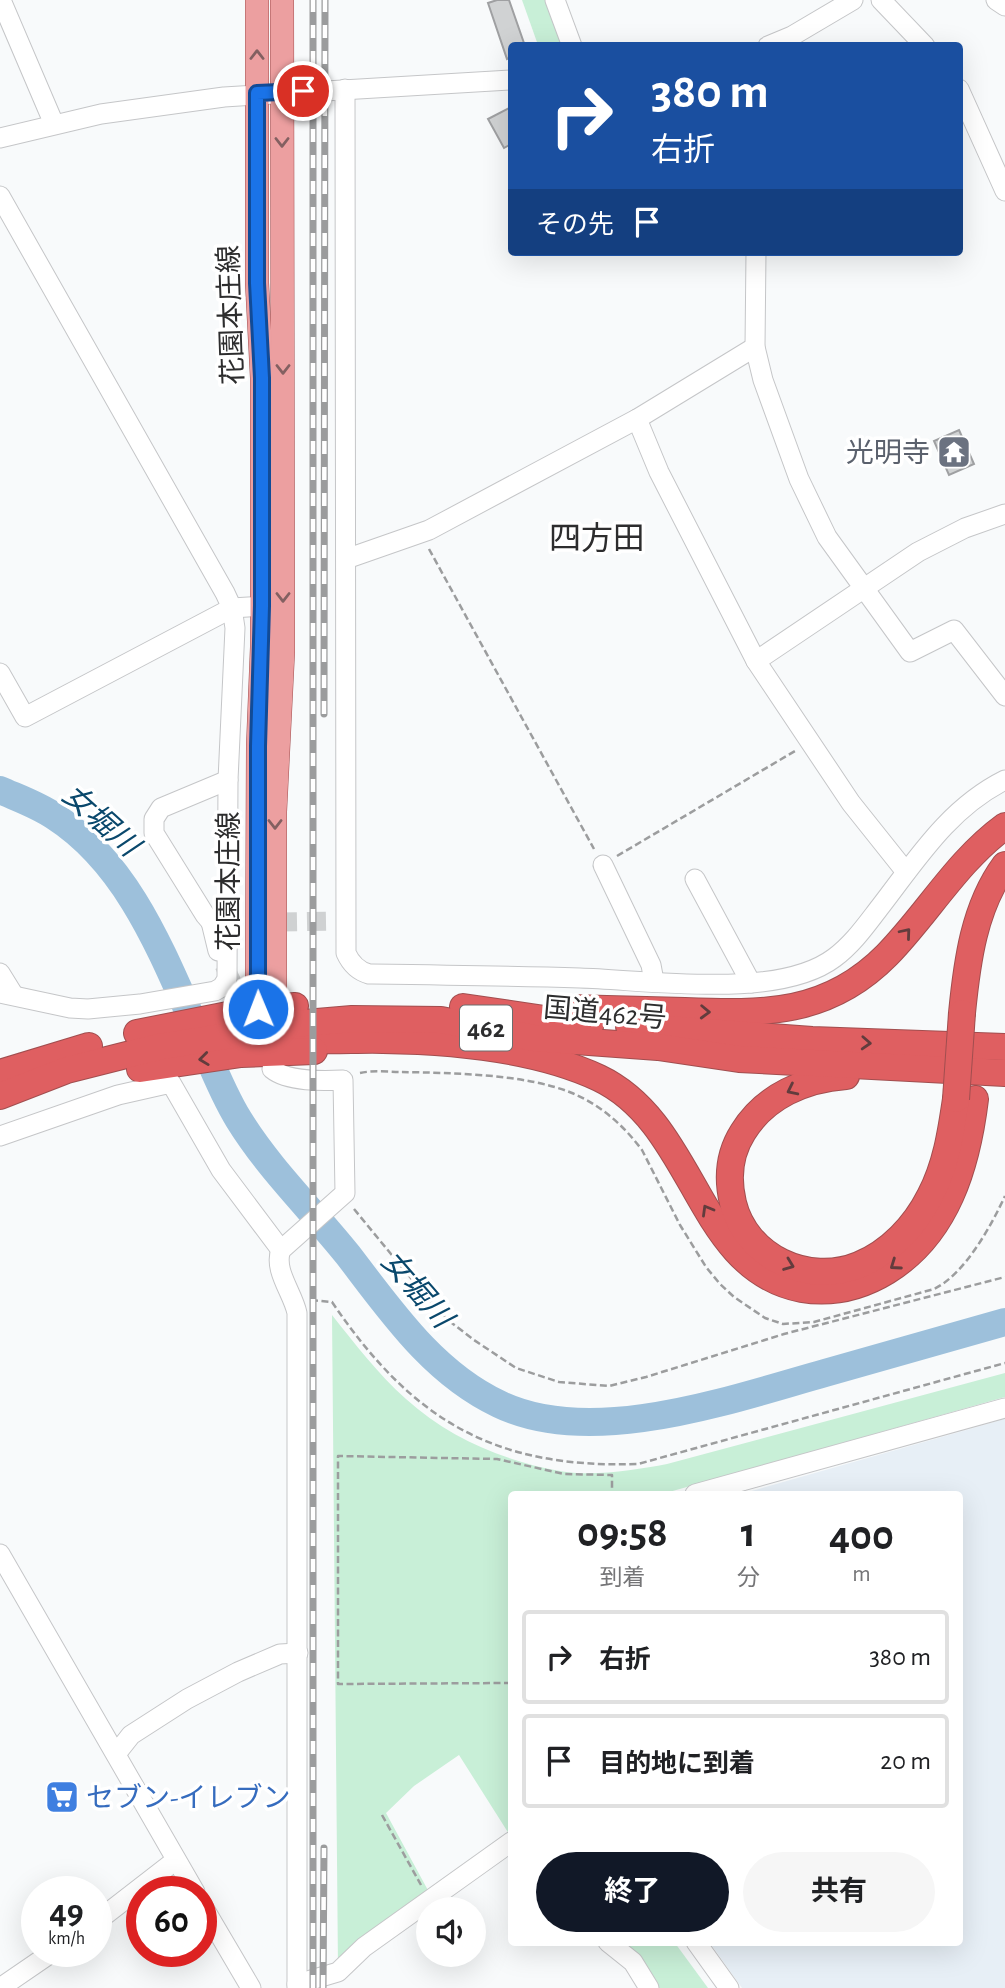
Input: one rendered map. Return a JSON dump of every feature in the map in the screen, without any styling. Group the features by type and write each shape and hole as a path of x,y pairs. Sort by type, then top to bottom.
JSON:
{"highway":[{"path":"441,1003 739,1013 786,1009 807,1004 829,996 868,972 902,938 961,867 1005,826"},
{"path":"267,1014 285,1036 297,1039 462,1043 559,1062 584,1071 638,1104 667,1138 721,1233 753,1268 770,1279 790,1286 812,1291 835,1291 858,1286 897,1265 915,1250 943,1213 954,1190 968,1145 965,1099 973,937 989,892 1005,864"},
{"path":"971,1013 991,933 1005,898"},
{"name":"国道462号","path":"0,1096 67,1070 158,1047 267,1014 376,1002 441,1003 558,1021 812,1040 1005,1047"},
{"name":"国道462号","path":"267,1014 441,1020 534,1038 658,1047 739,1059 1005,1073"},
{"path":"0,1110 76,1084 158,1047 228,1024 418,1050 532,1056"},
{"name":"国道462号","path":"0,1073 59,1054 158,1047"},
{"path":"965,1099 929,1198 906,1232 875,1256 858,1265 839,1270 801,1270 767,1255 753,1242 743,1227 735,1210 729,1177 731,1158 737,1141 760,1111 792,1089 819,1079 849,1076 1005,1080"}],"main road":[{"name":"花園本庄線","path":"257,0 257,283 262,378 262,606 258,746 267,1014"},
{"name":"花園本庄線","path":"267,1014 283,652 282,0"}],"street":[{"path":"1,0 54,124"},
{"path":"555,0 571,42"},
{"path":"778,42 853,0"},
{"path":"881,0 921,42"},
{"path":"996,0 1005,6"},
{"path":"0,138 54,124 154,106 257,93 508,80"},
{"path":"345,89 346,559 340,921 346,953 360,972 737,985 804,974 835,957 856,938 933,837 964,806 1002,787"},
{"path":"963,98 1005,191"},
{"path":"0,196 232,608 235,628 228,780 229,972 222,987 228,1024 140,1004 70,1008 7,993 0,973"},
{"path":"756,256 755,347 762,380 799,479 827,537 911,652 954,630 1005,696"},
{"path":"346,559 420,533 637,419 755,347"},
{"path":"637,419 659,472 757,661 851,803 906,873"},
{"path":"757,661 918,552 965,528 1005,514"},
{"path":"0,673 25,717 232,608 262,606"},
{"path":"218,951 216,922 154,833 154,819 161,808 228,780"},
{"path":"603,865 651,965 654,981"},
{"path":"695,879 751,983"},
{"path":"272,1069 275,1073 292,1077 344,1080 345,1190 342,1197 283,1248 278,1262 296,1313 297,1986 338,1972 364,1947 416,1910"},
{"path":"0,1136 118,1095 171,1083 221,1170 283,1248"},
{"path":"706,1491 1005,1408"},
{"path":"0,1553 186,1876"},
{"path":"116,1754 131,1735 187,1699 280,1654 298,1653"},
{"path":"435,1897 508,1844"},
{"path":"112,1910 176,1860"},
{"path":"217,1930 251,1988"},
{"path":"613,1946 633,1962 649,1988"},
{"path":"699,1946 729,1988"},
{"path":"0,1987 30,1967"}],"path":[{"path":"420,533 603,865 810,742"},
{"path":"639,1137 645,1146 645,1157"},
{"path":"342,1197 448,1320 498,1358 533,1375 559,1382 609,1386 804,1329 1005,1278"},
{"path":"926,1292 939,1295"},
{"path":"293,1299 332,1302 356,1337 388,1374 418,1402 453,1425 516,1452 556,1461 594,1465 638,1464 1005,1363"},
{"path":"804,1329 814,1322"},
{"path":"508,1684 338,1684 338,1456 497,1459 564,1474 612,1475 612,1491"},
{"path":"383,1815 427,1897"}],"shaded area":[{"path":"1005,1419 1005,1988 742,1988 712,1946 963,1946 963,1491 752,1491"}],"green space":[{"path":"522,0 551,0 567,42 537,42"},
{"path":"332,1315 386,1379 406,1399 440,1425 498,1454 539,1467 572,1473 614,1472 667,1464 1005,1373 1005,1397 673,1491 508,1491 508,1832 459,1755 414,1786 386,1813 430,1894 426,1897 416,1897 416,1905 338,1969"},
{"path":"620,1946 677,1946 708,1988 657,1988"}],"building":[{"path":"509,0 524,42 508,42 507,59 488,3"},
{"path":"508,109 508,146 504,148 488,119"},
{"name":"光明寺","path":"959,430 974,464 949,475 934,441"}],"waterway":[{"name":"女堀川","path":"0,790 54,816 81,837 105,861 143,917 224,1092 251,1138 415,1339 454,1376 499,1404 536,1417 576,1422 618,1421 662,1415 748,1395 1005,1322"}],"tunnel":[{"path":"220,923 334,921"},
{"path":"224,965 251,1023"}],"railway":[{"path":"313,0 313,1988"},
{"path":"324,714 325,0"},
{"path":"323,1988 324,1848"}],"place":[{"name":"光明寺","path":"954,452"},
{"name":"セブン-イレブン","path":"62,1797"}],"district":[{"name":"四方田","path":"597,538"}],"route":[{"path":"258,1009 262,378 257,283 257,93 303,91"}]}
